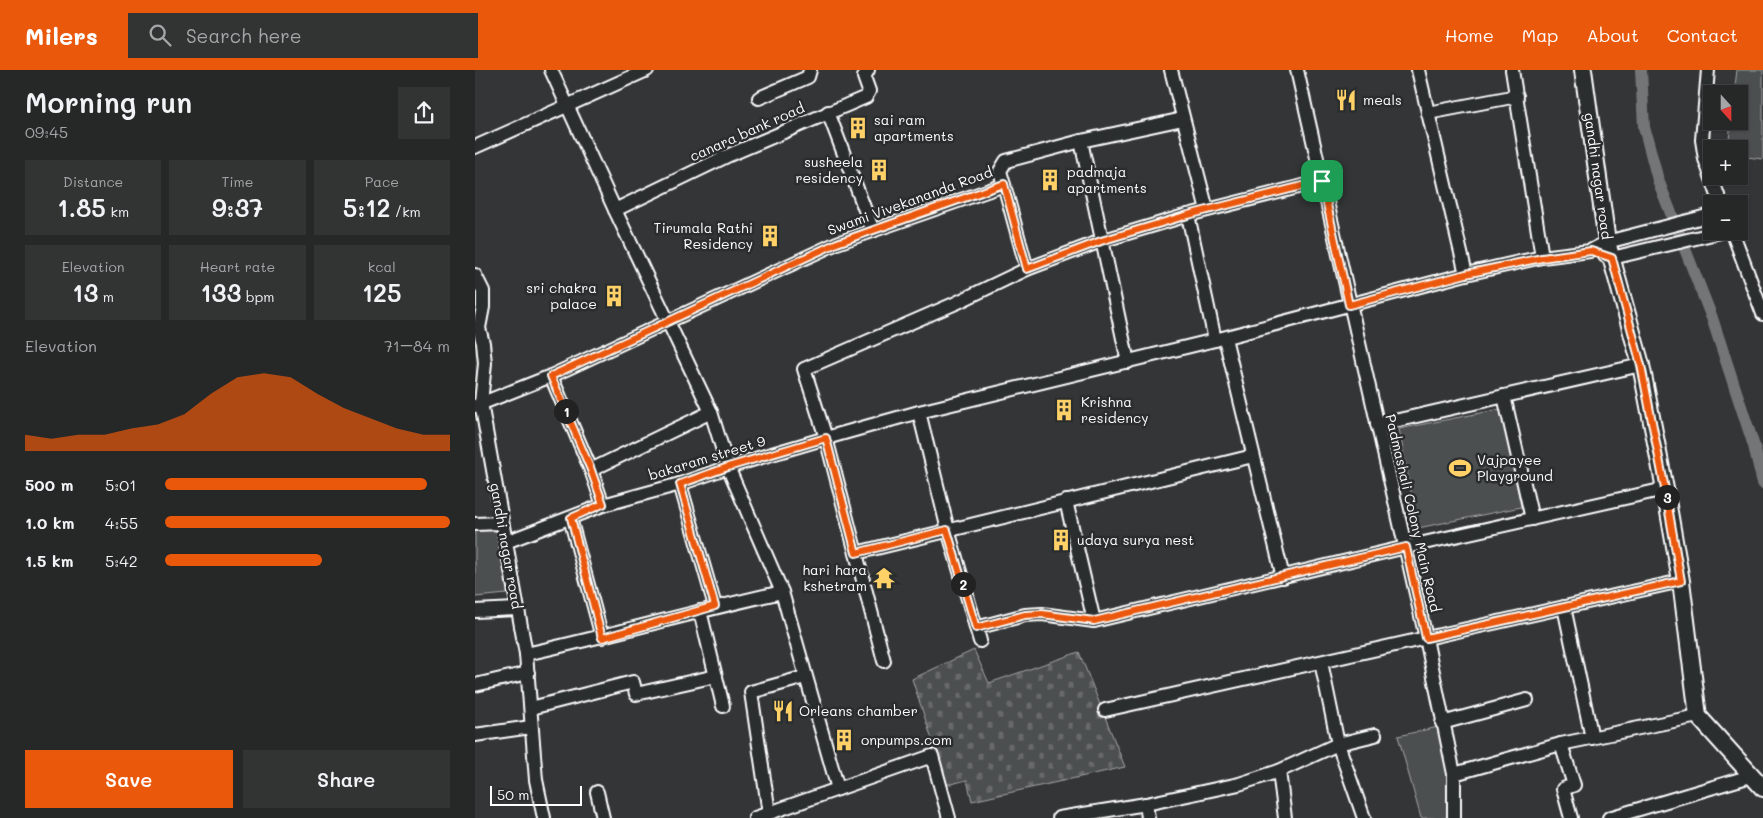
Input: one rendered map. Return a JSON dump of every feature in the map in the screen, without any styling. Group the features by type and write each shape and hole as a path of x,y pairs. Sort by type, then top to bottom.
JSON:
{"main road":[{"name":"gandhi nagar road","path":"1583,70 1616,248 1665,489 1681,581 1697,716"},
{"path":"1697,716 1763,788"}],"street":[{"path":"551,70 711,412 728,467 782,592 838,789"},
{"path":"475,147 647,70"},
{"path":"759,98 808,77 810,70"},
{"name":"canara bank road","path":"615,210 727,156 869,94 864,77 868,70"},
{"path":"1171,70 1207,210"},
{"path":"1297,70 1349,305"},
{"path":"1418,70 1466,274"},
{"path":"1512,70 1542,258"},
{"path":"1708,70 1702,140 1705,159 1718,195"},
{"path":"1429,113 1517,96"},
{"path":"828,112 873,232"},
{"name":"Swami Vivekananda Road","path":"478,405 551,376 837,243 873,232 1004,184 1000,171 1006,161 1183,119"},
{"path":"1081,142 1128,362"},
{"path":"884,661 826,438 805,369 956,303 1027,269 1101,241 1188,215 1322,181"},
{"path":"1004,184 1027,269"},
{"path":"1188,215 1253,456 1283,577"},
{"path":"1616,248 1703,218"},
{"path":"1616,248 1703,235"},
{"path":"1735,240 1763,314"},
{"name":"bakaram street 9","path":"506,542 603,504 680,484 728,467 919,412 1220,339 1466,274 1542,258 1616,248"},
{"name":"gandhi nagar road","path":"476,282 483,291 483,307 479,328 485,363 478,405 506,542 526,654 536,780 544,818"},
{"name":"Padmashali Colony Main Road","path":"1349,305 1406,547 1454,774 1454,818"},
{"path":"1377,425 1641,365"},
{"path":"551,376 591,470 603,504"},
{"path":"1504,396 1531,519"},
{"path":"591,470 711,412"},
{"path":"919,412 947,530 980,641"},
{"path":"856,553 1253,456"},
{"path":"680,484 715,606"},
{"path":"976,628 1025,615 1042,614 1094,621 1406,547 1665,489"},
{"path":"1065,502 1094,621"},
{"path":"571,518 602,638"},
{"path":"475,524 502,523"},
{"path":"1105,710 1681,581"},
{"path":"526,654 602,638 715,606 782,592"},
{"path":"1564,608 1592,738"},
{"path":"475,611 517,609"},
{"path":"700,611 723,706"},
{"path":"1321,662 1338,744 1363,818"},
{"path":"475,685 528,673"},
{"path":"531,708 633,682 636,694 716,676"},
{"path":"769,813 751,692 805,677"},
{"path":"1442,723 1527,700"},
{"path":"1454,774 1561,744 1697,716"},
{"path":"475,735 531,727"},
{"path":"1059,818 1147,804 1239,784 1279,771 1338,744 1375,735"},
{"path":"1561,744 1574,785 1563,789 1571,818"},
{"path":"755,818 932,756 949,818"},
{"path":"1279,771 1285,818"},
{"path":"1609,818 1751,776"},
{"path":"597,792 603,818"},
{"path":"1147,804 1148,818"}],"green space":[{"path":"1737,70 1763,70 1763,159 1748,157 1748,140 1729,140 1730,130 1748,130 1748,85 1735,85"},
{"name":"Vajpayee Playground","path":"1501,409 1521,507 1418,528 1399,429"},
{"path":"501,526 507,594 475,597 475,528"},
{"path":"974,650 989,683 1079,652 1125,767 972,801 967,780 947,785 912,679"},
{"path":"1438,727 1451,778 1448,818 1421,818 1398,736"}],"waterway":[{"path":"1641,70 1644,127 1658,180 1712,318 1754,446 1763,483"}],"place":[{"name":"meals","path":"1346,100"},
{"name":"sai ram apartments","path":"858,128"},
{"name":"susheela residency","path":"879,170"},
{"name":"padmaja apartments","path":"1050,180"},
{"name":"Tirumala Rathi Residency","path":"770,236"},
{"name":"sri chakra palace","path":"614,296"},
{"name":"Krishna residency","path":"1064,410"},
{"name":"Vajpayee Playground","path":"1460,468"},
{"name":"udaya surya nest","path":"1061,540"},
{"name":"hari hara kshetram","path":"884,578"},
{"name":"Orleans chamber","path":"783,711"},
{"name":"onpumps.com","path":"844,740"}],"route":[{"path":"1322,181 1349,305 1466,274 1542,258 1591,251 1612,258 1641,365 1681,581 1426,638 1406,547 1094,621 1042,614 1025,615 976,628 947,530 856,553 826,438 728,467 680,484 715,606 602,638 571,518 603,504 591,470 551,376 837,243 1004,184 1027,269 1101,241 1188,215 1322,181"}]}
